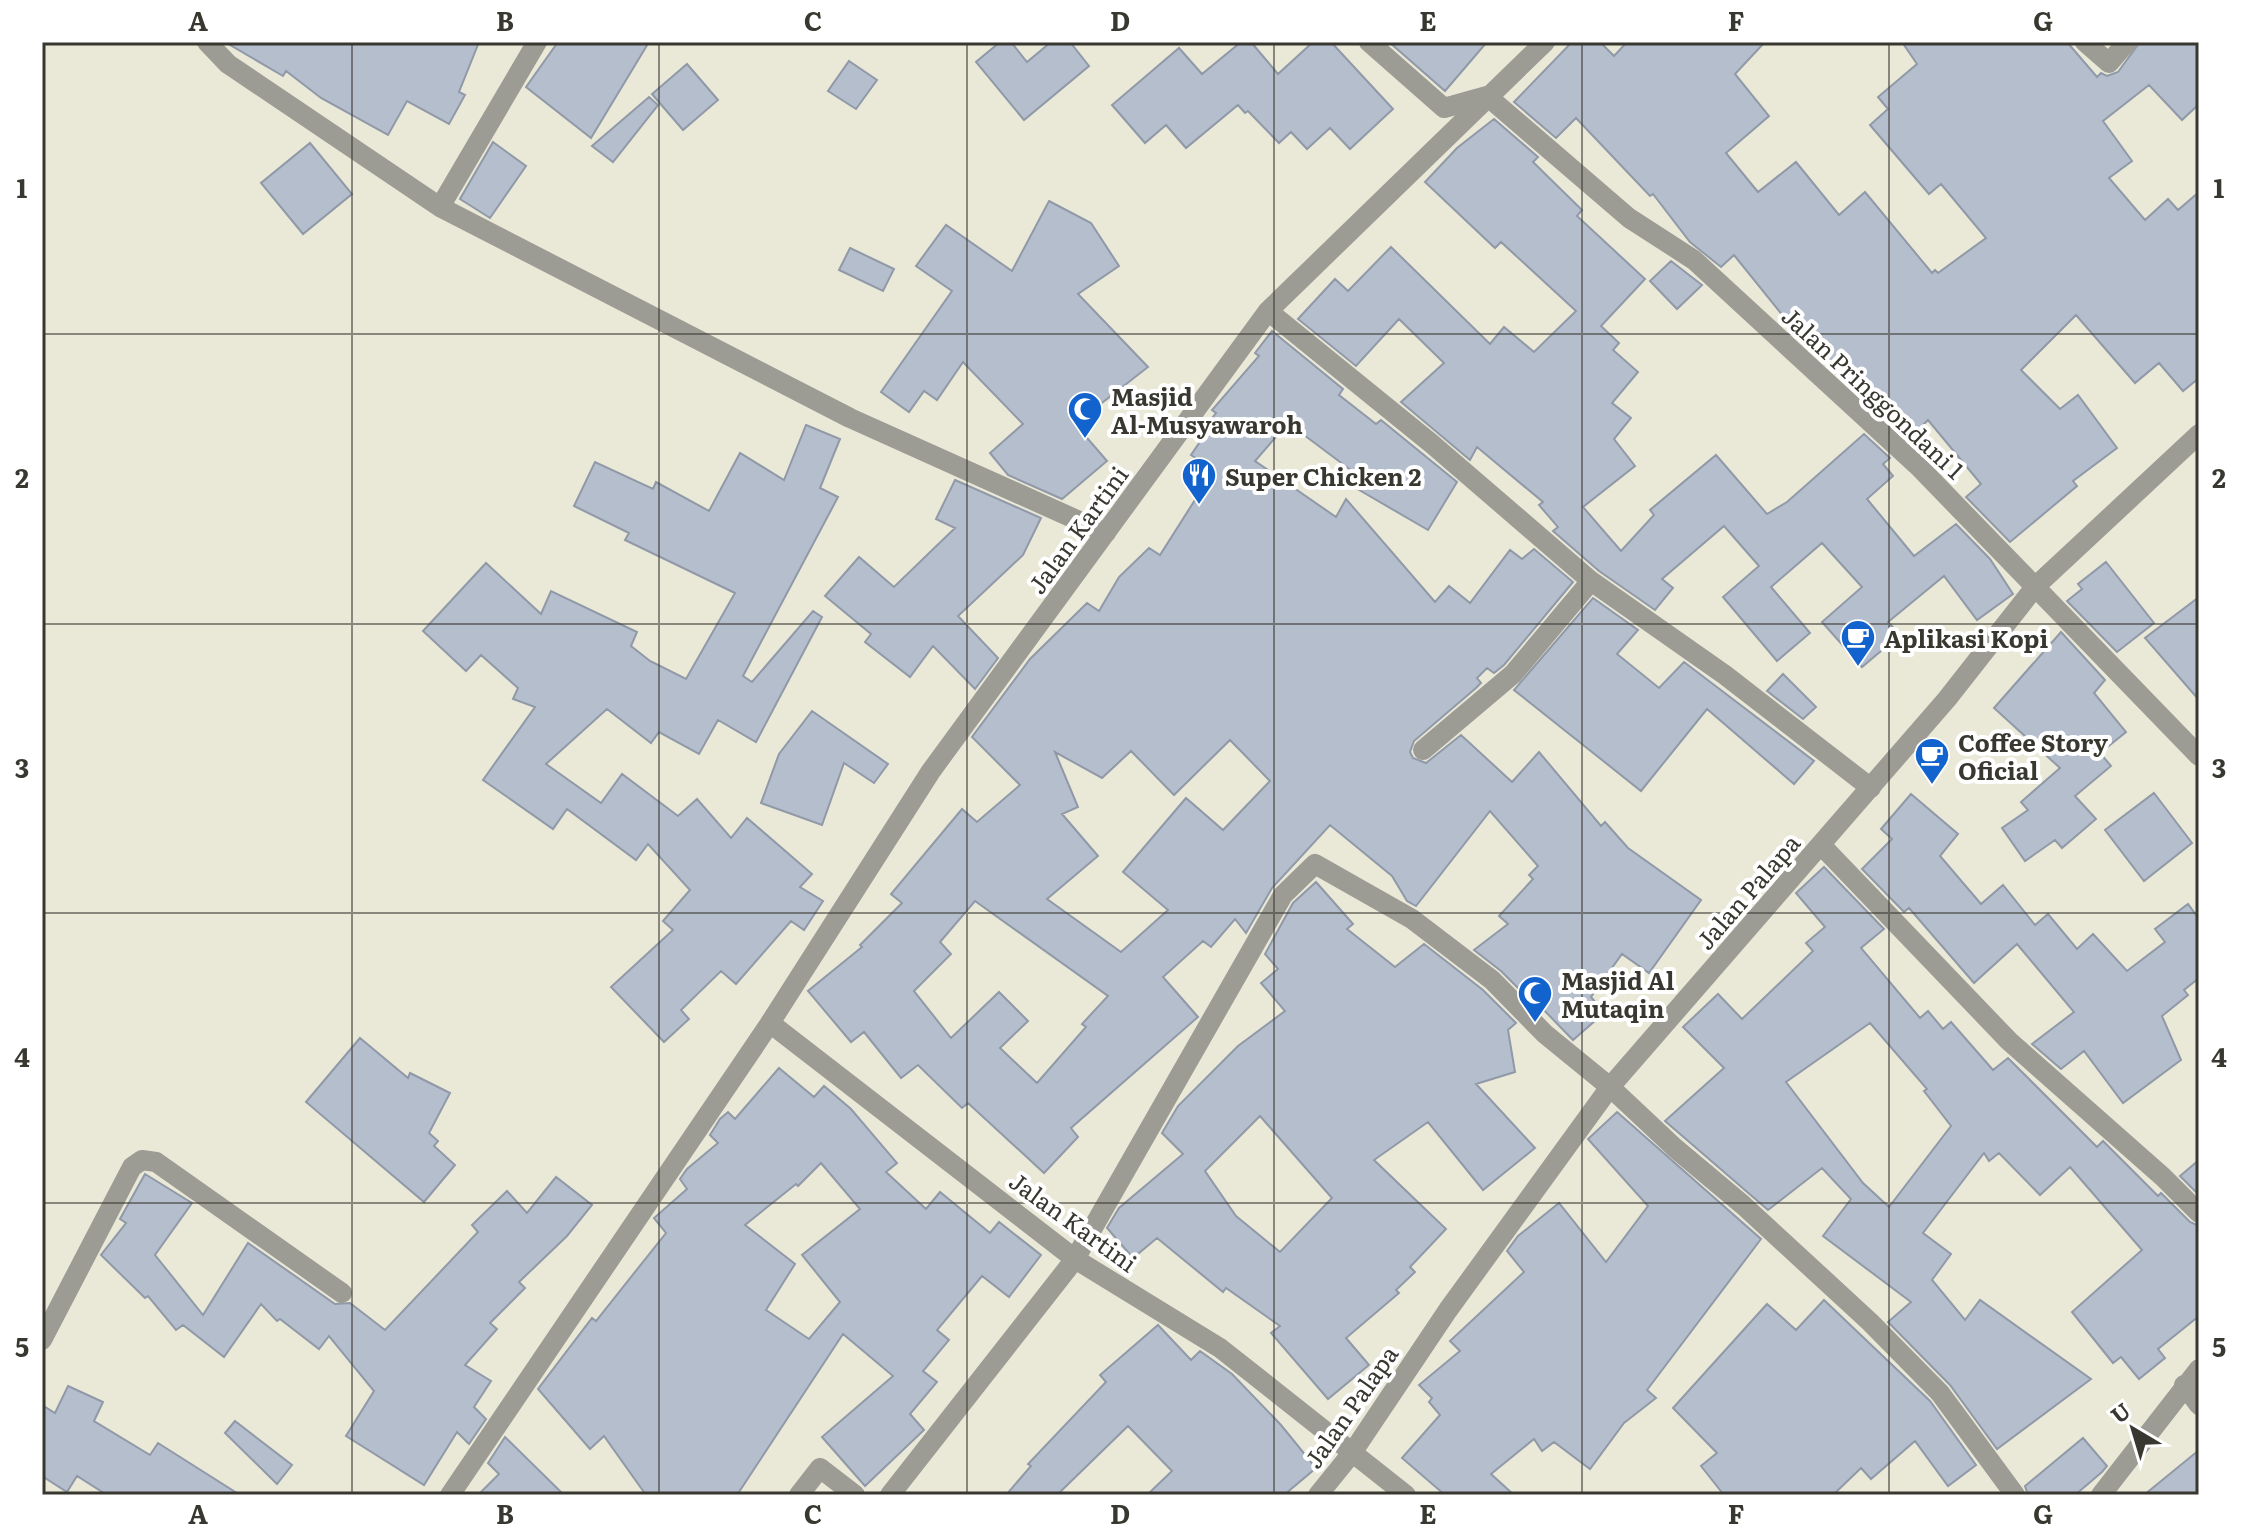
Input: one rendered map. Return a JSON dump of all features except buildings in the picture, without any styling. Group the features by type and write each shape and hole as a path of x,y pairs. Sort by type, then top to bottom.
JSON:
{"street":[{"path":"207,42 228,64 440,207 850,418 1106,533"},
{"path":"440,207 537,42"},
{"path":"1369,42 1444,108 1487,96"},
{"name":"Jalan Kartini","path":"450,1495 770,1023 931,771 1268,311 1343,241 1400,179 1545,42"},
{"path":"2085,42 2109,63 2127,42"},
{"name":"Jalan Pringgondani 1","path":"1487,96 1629,218 1694,260 1920,468 2199,756"},
{"path":"1268,311 1591,581 1725,675 1871,788"},
{"name":"Jalan Palapa","path":"1318,1495 1352,1453 1448,1310 1610,1087 1822,846 2035,587 2199,434"},
{"path":"1423,750 1513,674 1591,581"},
{"path":"1822,846 2009,1041 2163,1177 2199,1213"},
{"path":"890,1495 1075,1259 1283,895 1315,864 1412,919 1492,980 1545,1034 1610,1087 1870,1322 1940,1393 2015,1495"},
{"name":"Jalan Kartini","path":"770,1023 1075,1259 1220,1348 1406,1495"},
{"path":"42,1340 132,1167 142,1160 156,1162 342,1293"},
{"path":"2101,1495 2199,1369"},
{"path":"2184,1385 2199,1405"},
{"path":"799,1495 820,1468 855,1495"}],"place":[{"name":"Masjid Al-Musyawaroh","path":"1085,440"},
{"name":"Super Chicken 2","path":"1199,506"},
{"name":"Aplikasi Kopi","path":"1858,668"},
{"name":"Coffee Story Oficial","path":"1932,786"},
{"name":"Masjid Al Mutaqin","path":"1535,1024"}]}
